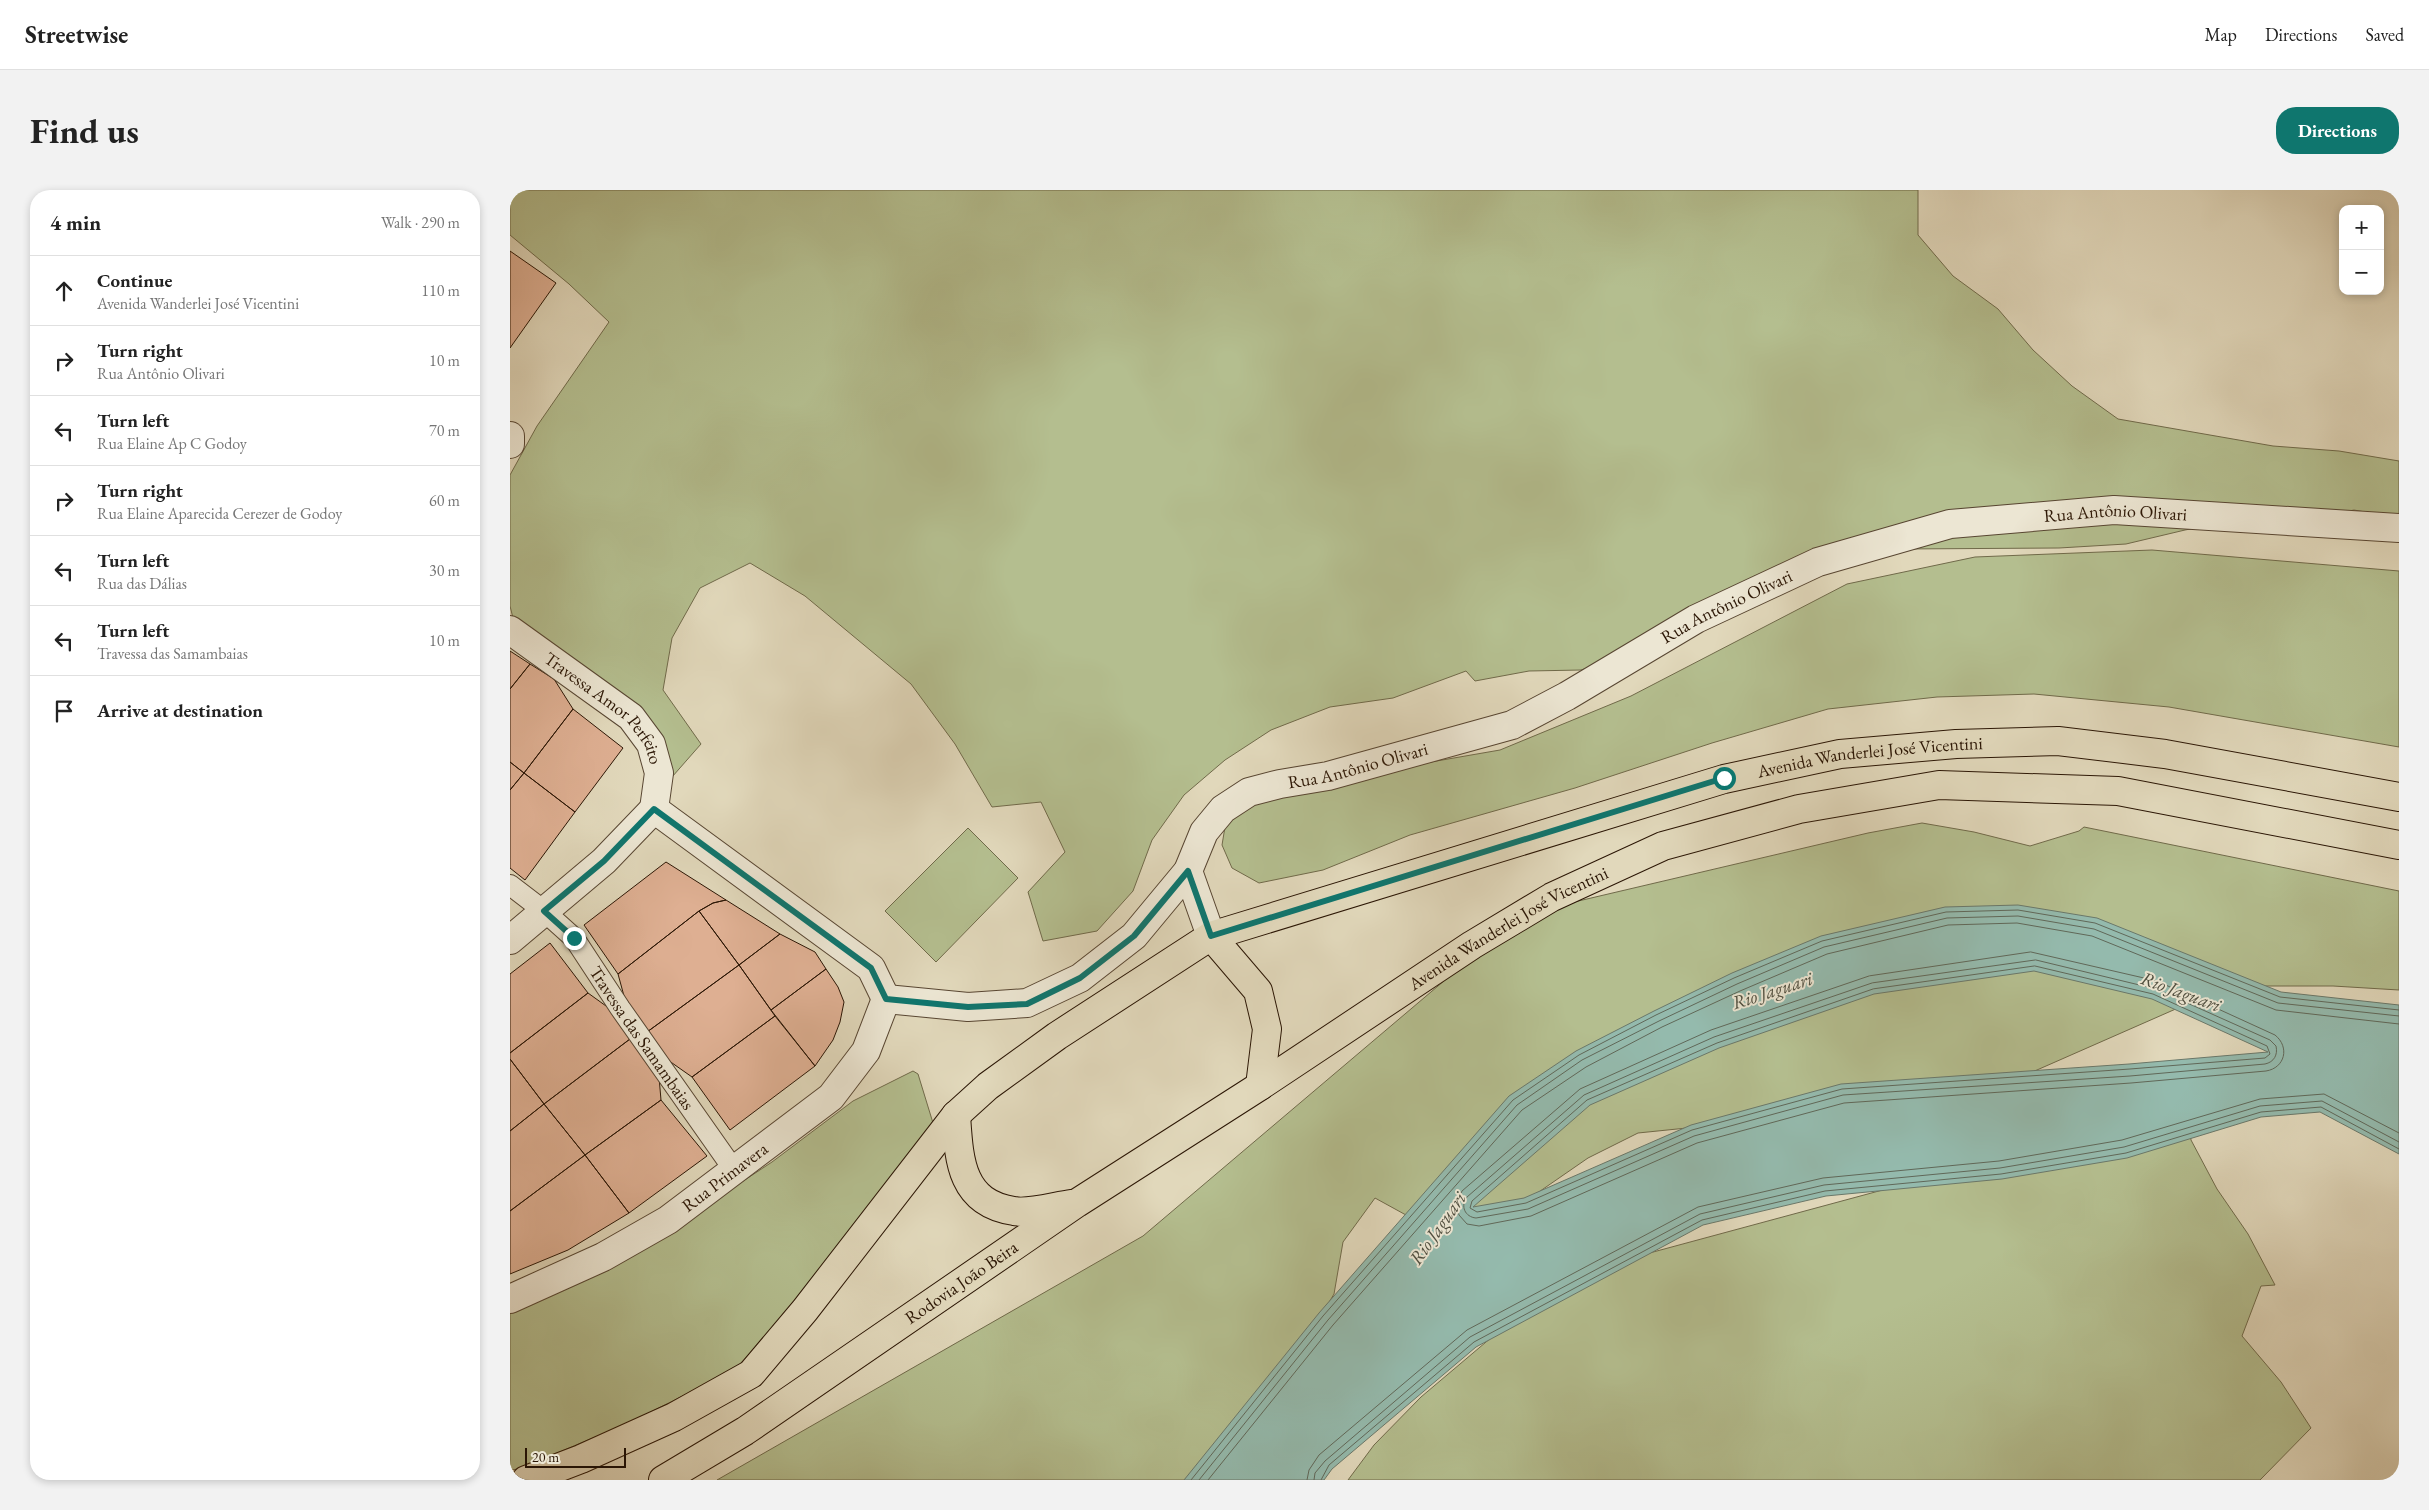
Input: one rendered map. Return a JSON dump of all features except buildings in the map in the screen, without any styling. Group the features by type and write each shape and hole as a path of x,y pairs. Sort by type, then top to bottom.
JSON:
{"main road":[{"name":"Avenida Wanderlei José Vicentini","path":"956,1115 988,1086 1057,1036 1211,936 1724,778 1840,754 1956,744 2058,741 2165,754 2399,797"},
{"name":"Avenida Wanderlei José Vicentini","path":"1260,1086 1472,945 1552,897 1663,846 1799,809 1939,785 2118,791 2399,845"},
{"path":"1211,936 1258,991 1267,1029 1260,1086"},
{"name":"Rodovia João Beira","path":"663,1480 745,1432 1077,1203 1260,1086"},
{"path":"956,1115 959,1158 968,1183 988,1203 1015,1212 1077,1203"},
{"path":"526,1480 581,1459 674,1417 751,1374 804,1310 956,1115"}],"street":[{"path":"510,436 510,444"},
{"name":"Rua Antônio Olivari","path":"886,999 968,1007 1027,1004 1080,978 1134,936 1188,871 1204,832 1223,809 1249,792 1280,784 1328,776 1512,725 1567,696 1696,619 1818,562 1950,524 2114,510 2399,528"},
{"name":"Travessa Amor Perfeito","path":"510,630 631,717 651,744 659,773 654,809"},
{"path":"510,940 604,861 654,809 871,968 886,999"},
{"path":"1188,871 1211,936"},
{"name":"Rua Primavera","path":"510,1299 603,1257 668,1220 831,1097 866,1051 886,999"}],"lane":[{"name":"Travessa das Samambaias","path":"510,885 544,911 574,938 620,1008 734,1170"}],"green space":[{"path":"510,190 1918,190 1918,235 1953,276 1998,309 2033,350 2072,386 2118,419 2273,446 2339,451 2399,461 2399,518 2354,510 2300,520 2238,520 2126,544 2059,548 1902,549 1848,559 1630,655 1581,670 1529,671 1475,681 1466,671 1393,698 1330,707 1271,730 1225,760 1184,795 1152,840 1133,891 1097,931 1043,941 1028,892 1065,852 1041,802 992,807 955,744 911,684 805,596 750,563 700,588 672,638 663,690 701,744 665,785 648,718 513,618 510,606 510,475 537,426 609,322 569,284 510,235"},
{"path":"2152,550 2399,571 2399,747 2169,707 2034,694 1937,697 1828,709 1712,743 1575,788 1410,835 1323,870 1259,883 1232,868 1222,845 1227,815 1252,793 1500,750 1631,696 1847,584 1975,557"},
{"path":"1922,823 1974,832 2030,846 2079,831 2084,827 2399,891 2399,990 2333,986 2228,986 1971,1099 1638,1133 1588,1158 1533,1196 1426,1226 1375,1198 1343,1242 1334,1294 1301,1349 1187,1480 717,1480 1143,1236 1523,914 1868,833"},
{"path":"968,828 1018,878 936,962 885,911"},
{"path":"913,1071 918,1074 933,1123 778,1325 734,1370 631,1422 519,1469 510,1470 510,1300 625,1259 772,1162 853,1101"},
{"path":"2188,1113 2191,1140 2217,1189 2248,1234 2275,1285 2261,1286 2242,1336 2281,1382 2311,1428 2260,1480 1348,1480 1374,1445 1421,1397 1544,1293 1594,1268 2160,1115"}],"water":[{"name":"Rio Jaguari","path":"2018,905 2097,918 2281,992 2399,1005 2399,1154 2320,1112 2261,1117 2127,1158 2002,1179 1826,1196 1703,1225 1476,1347 1332,1469 1324,1480 1184,1480 1319,1313 1509,1096 1576,1051 1732,973 1821,936 1945,907","holes":["2034,971 2152,999 2268,1052 2129,1064 1841,1084 1691,1125 1524,1198 1473,1207 1590,1105 1719,1048 1874,994"]}],"route":[{"path":"574,938 544,911 604,861 654,809 871,968 886,999 968,1007 1027,1004 1080,978 1134,936 1188,871 1211,936 1724,778"}]}
